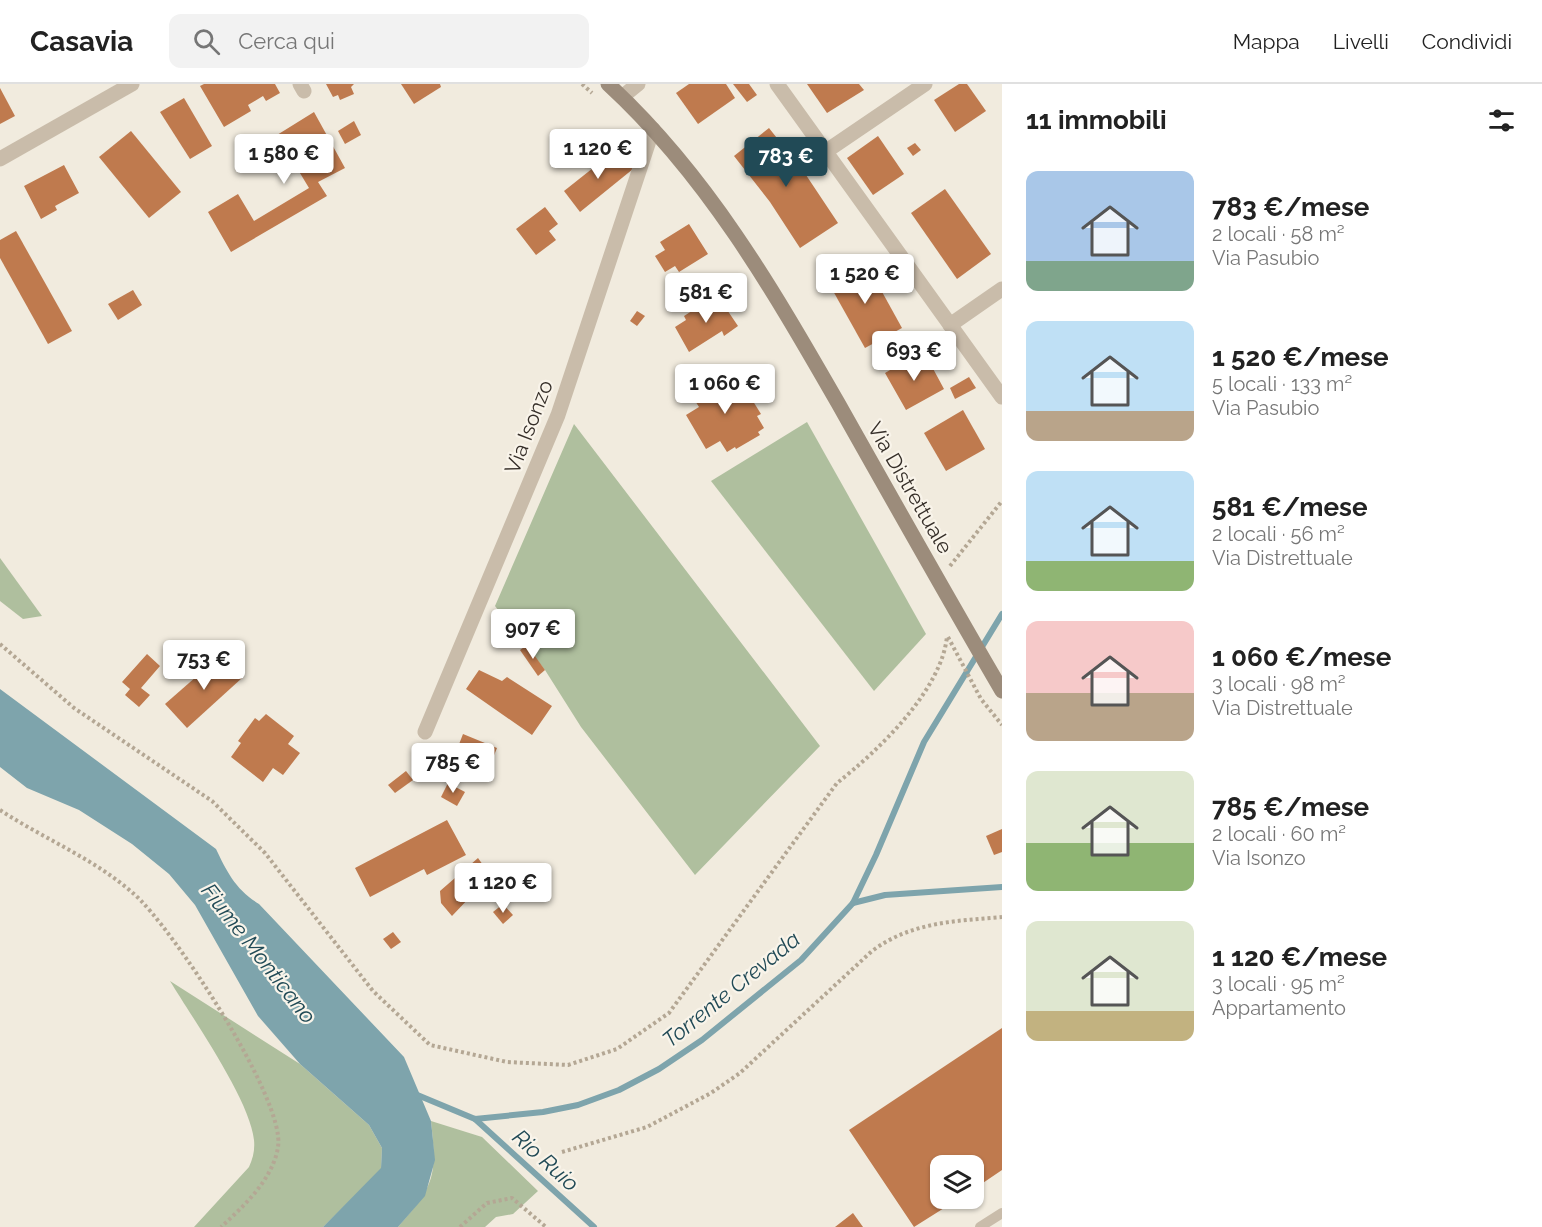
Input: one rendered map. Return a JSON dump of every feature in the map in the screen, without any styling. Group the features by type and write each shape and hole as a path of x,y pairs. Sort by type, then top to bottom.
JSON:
{"main road":[{"name":"Via Distrettuale","path":"608,84 653,129 711,198 761,270 1000,688"}],"street":[{"path":"0,159 132,84"},
{"path":"622,97 638,84"},
{"path":"777,84 1002,397"},
{"path":"825,152 925,84"},
{"name":"Via Isonzo","path":"425,732 558,415 653,129"},
{"path":"950,325 1002,289"}],"lane":[{"path":"980,1227 1002,1213"}],"path":[{"path":"939,581 1002,501"},
{"path":"945,630 981,699 1002,725"},
{"path":"0,644 74,708 212,801 265,853 373,991 430,1046 507,1062 568,1065 617,1049 669,1013 837,783 891,735 921,695 943,660 948,636"},
{"path":"0,810 30,830 104,870 155,914 198,974 259,1077 276,1122 279,1145 273,1166 260,1185 221,1227"},
{"path":"562,1152 647,1127 711,1094 740,1073 872,951 888,939 906,930 946,922 1002,917"},
{"path":"460,1227 487,1203 512,1198 546,1227"}],"green space":[{"path":"807,422 926,634 874,691 711,481"},
{"path":"574,424 820,746 695,875 581,727 545,670 495,606"},
{"path":"0,558 42,616 23,619 0,601"},
{"path":"170,981 300,1064 369,1125 382,1148 381,1170 323,1227 194,1227 249,1167 254,1140 250,1123 232,1082"},
{"path":"431,1121 482,1137 538,1191 513,1214 496,1217 485,1227 398,1227 420,1200 431,1179 434,1155"}],"water":[{"name":"Fiume Monticano","path":"0,689 216,849 238,887 259,904 404,1057 431,1121 435,1160 425,1196 398,1227 323,1227 381,1168 382,1148 369,1125 300,1064 258,1016 195,905 169,874 132,844 79,810 27,788 0,767"}],"building":[{"path":"204,84 275,84 280,93 266,101 263,96 248,105 251,111 224,127 200,86"},
{"path":"326,84 354,84 351,87 354,94 340,100 338,95 333,97"},
{"path":"401,84 440,84 441,87 414,104"},
{"path":"689,84 726,84 735,98 698,124 676,93"},
{"path":"733,84 749,84 757,95 747,102"},
{"path":"807,84 859,84 864,90 827,113"},
{"path":"959,84 967,84 986,111 955,132 934,100"},
{"path":"0,88 15,116 0,124"},
{"path":"184,98 212,146 190,159 160,112"},
{"path":"314,112 345,168 318,182 327,196 231,252 208,212 238,194 254,221 309,188 277,135"},
{"path":"354,121 361,135 345,144 338,131"},
{"path":"769,128 806,175 838,223 800,248 770,202 734,156"},
{"path":"131,131 181,192 149,218 99,157"},
{"path":"878,136 904,174 873,195 847,158"},
{"path":"915,143 921,150 913,156 907,148"},
{"path":"617,149 633,169 580,212 564,191"},
{"path":"64,165 79,193 55,206 57,210 41,219 24,186"},
{"path":"945,189 991,254 957,279 911,213"},
{"path":"545,207 558,224 549,231 556,240 536,255 516,229"},
{"path":"689,224 708,254 679,272 675,266 665,272 655,256 665,250 660,242"},
{"path":"16,231 72,331 48,344 0,258 0,240"},
{"path":"865,261 902,328 865,348 828,282"},
{"path":"133,290 142,305 118,320 108,304"},
{"path":"717,295 738,326 724,336 722,331 689,352 675,327 686,320 684,316"},
{"path":"637,311 645,316 637,326 630,321"},
{"path":"917,354 924,367 930,363 944,389 906,410 885,373"},
{"path":"730,374 736,385 741,382 761,414 757,416 764,428 758,432 760,435 736,449 735,447 727,452 720,441 706,449 686,415 699,407 692,396 702,390 700,387 718,376 721,380"},
{"path":"969,377 976,388 955,399 950,388"},
{"path":"963,410 985,449 946,471 924,433"},
{"path":"527,645 545,670 538,676 520,650"},
{"path":"147,654 160,666 141,688 150,695 139,707 125,695 130,689 122,682"},
{"path":"221,655 242,678 187,728 165,704"},
{"path":"479,670 502,681 507,677 552,706 532,735 466,689"},
{"path":"266,714 294,736 288,744 300,753 283,775 273,768 263,782 231,757 241,743 238,741 255,718 259,721"},
{"path":"463,734 497,748 484,780 445,764 451,750 456,752"},
{"path":"406,771 413,780 395,793 388,785"},
{"path":"448,783 465,792 457,806 441,797"},
{"path":"447,820 466,855 427,875 424,869 370,897 355,868"},
{"path":"1002,829 1002,852 994,855 986,836"},
{"path":"478,858 493,879 471,896 452,916 441,903 440,891"},
{"path":"503,904 513,915 503,924 493,912"},
{"path":"393,932 401,942 391,949 383,939"},
{"path":"1002,1028 1002,1170 984,1182 984,1155 930,1155 930,1209 943,1209 914,1227 849,1130"},
{"path":"853,1213 863,1227 835,1227"}],"waterway":[{"name":"Torrente Crevada","path":"415,1094 475,1119 543,1112 578,1105 619,1090 659,1069 702,1040 801,960 853,903 924,742 1002,614"},
{"path":"853,903 885,895 1002,887"},
{"name":"Rio Ruio","path":"475,1119 594,1227"}]}
